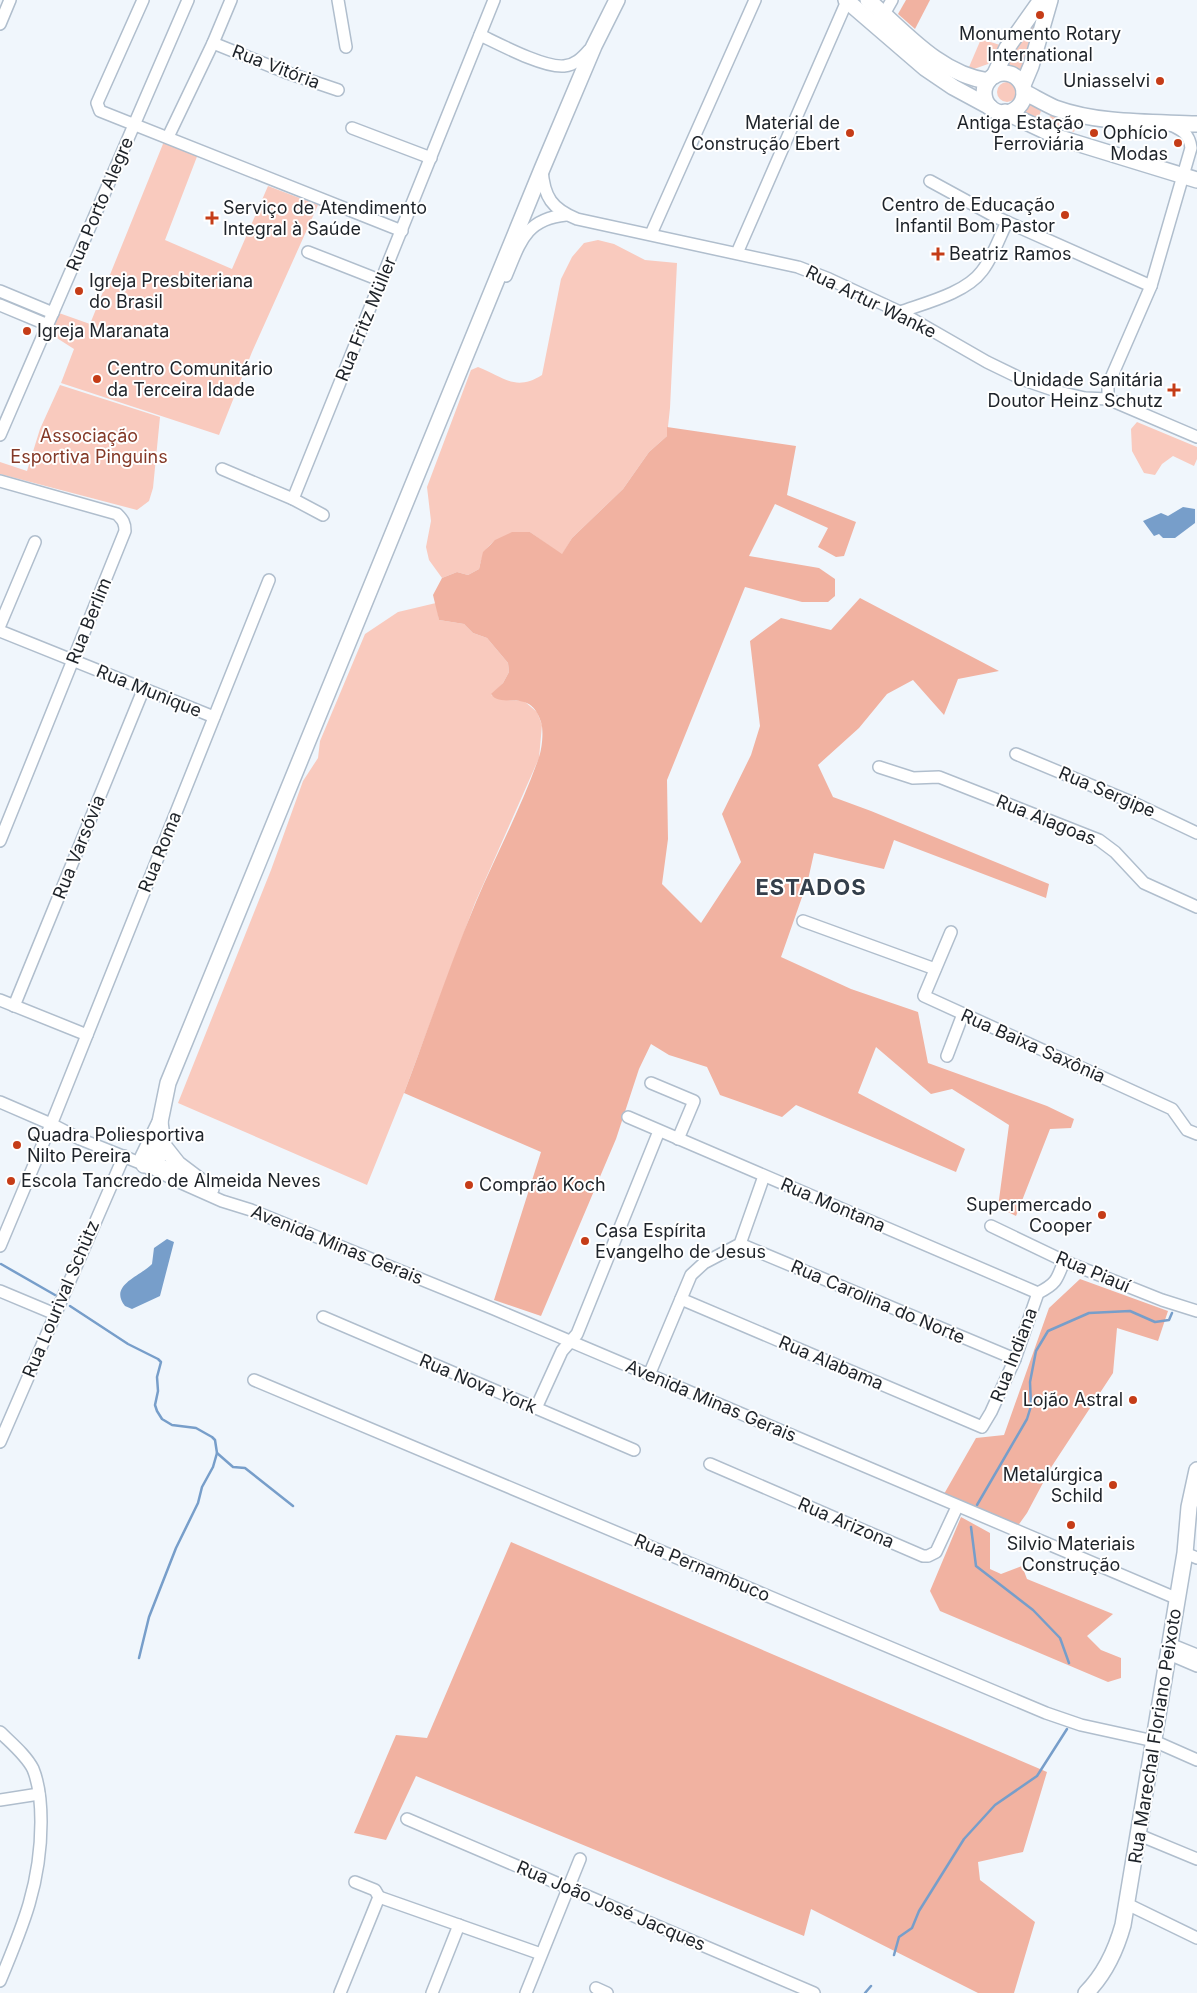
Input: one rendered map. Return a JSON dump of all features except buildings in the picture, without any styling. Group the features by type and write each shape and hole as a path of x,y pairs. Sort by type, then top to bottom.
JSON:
{"main road":[{"path":"148,1163 160,1122 168,1083 542,169 600,36 618,0"},
{"path":"868,0 884,14 911,48 953,87 997,111 1005,112 1048,132 1191,178"},
{"path":"990,107 984,94 991,78 1007,48 1041,0"},
{"path":"1005,112 1017,108 1023,98 1023,89 1050,0"},
{"path":"846,1 911,48 956,73 991,78 1002,73 1010,74 1018,78 1023,89 1049,104 1102,118 1197,124"},
{"path":"1031,66 1033,79 1049,104 1046,123 1048,132"},
{"path":"160,1122 163,1145 178,1164 211,1189"},
{"path":"148,1163 163,1145"},
{"name":"Rua Marechal Floriano Peixoto","path":"1089,1992 1108,1964 1118,1944 1127,1904 1178,1599 1191,1556 1189,1507 1197,1470"}],"street":[{"path":"0,24 10,0"},
{"path":"143,0 97,103 100,111 402,231"},
{"name":"Rua Porto Alegre","path":"0,435 188,0"},
{"path":"168,137 213,43 231,0"},
{"path":"338,0 346,47"},
{"name":"Rua Fritz Müller","path":"293,499 494,0"},
{"path":"651,234 755,0"},
{"path":"884,14 892,0"},
{"path":"738,253 846,1"},
{"path":"480,35 520,53 563,66 580,60 600,36"},
{"name":"Rua Vitória","path":"213,43 285,72 338,90"},
{"path":"1166,122 1182,130 1190,137 1191,178 1151,286 1108,385 1108,398 1197,437"},
{"path":"352,128 431,158"},
{"path":"542,169 543,184 547,194 558,210 566,215"},
{"path":"930,181 1007,222 1151,286"},
{"name":"Rua Artur Wanke","path":"459,374 482,330 524,236 543,219 566,215 605,226 651,234 798,267 829,279 900,312 987,362 1024,380 1076,396 1108,398"},
{"path":"900,312 950,293 978,276 989,260 1007,222"},
{"path":"308,252 382,281"},
{"path":"0,291 53,313"},
{"path":"0,305 48,325"},
{"path":"222,469 293,499 323,515"},
{"name":"Rua Berlim","path":"0,481 117,514 123,519 125,531 0,841"},
{"path":"0,625 35,542"},
{"name":"Rua Roma","path":"0,1246 54,1125 87,1035 269,580"},
{"name":"Rua Munique","path":"0,631 214,717"},
{"name":"Rua Varsóvia","path":"14,1006 144,688"},
{"name":"Rua Sergipe","path":"1016,754 1136,804 1197,833"},
{"name":"Rua Alagoas","path":"878,767 913,778 939,778 1099,840 1115,852 1144,883 1197,907"},
{"path":"803,921 935,969"},
{"name":"Rua Baixa Saxônia","path":"951,932 924,996 1172,1109 1188,1130 1197,1134"},
{"path":"0,1000 87,1035"},
{"path":"947,1056 963,1014"},
{"path":"651,1082 694,1101 678,1139"},
{"name":"Avenida Minas Gerais","path":"0,1102 54,1125 80,1139 148,1163 177,1182 243,1207 570,1341 957,1507 1178,1599"},
{"name":"Rua Montana","path":"628,1118 1038,1293"},
{"name":"Avenida Minas Gerais","path":"54,1125 100,1139 148,1163 211,1189 243,1207"},
{"path":"536,1408 562,1351 577,1334 659,1131"},
{"name":"Rua Lourival Schütz","path":"0,1442 124,1156"},
{"path":"649,1374 691,1275 704,1263 740,1244 764,1176"},
{"name":"Rua Piauí","path":"991,1226 1064,1261 1162,1300 1197,1311"},
{"name":"Rua Carolina do Norte","path":"740,1244 1015,1359"},
{"name":"Rua Indiana","path":"982,1427 991,1412 1015,1359 1038,1293 1056,1281 1064,1261"},
{"path":"0,1291 55,1314"},
{"name":"Rua Alabama","path":"681,1299 982,1427"},
{"name":"Rua Nova York","path":"323,1317 634,1450"},
{"name":"Rua Pernambuco","path":"254,1380 1046,1713 1081,1725 1154,1742 1197,1760"},
{"name":"Rua Arizona","path":"710,1464 923,1556 936,1552 957,1507"},
{"path":"1170,1649 1197,1655"},
{"path":"1170,1649 1197,1666"},
{"path":"0,1732 33,1769 39,1794 41,1834 36,1880 24,1923 0,1981"},
{"path":"0,1800 39,1794"},
{"name":"Rua João José Jacques","path":"408,1818 814,1993"},
{"path":"1138,1835 1197,1859"},
{"path":"526,1993 580,1859"},
{"path":"355,1882 375,1890 379,1897 542,1954"},
{"path":"340,1993 379,1897"},
{"path":"1127,1904 1197,1938"},
{"path":"432,1993 459,1925"},
{"path":"596,1988 607,1993"}],"green space":[{"path":"1043,5 1019,75 1003,70 1009,56"},
{"path":"981,39 1000,45 988,64 974,69 969,67"},
{"path":"1007,82 1014,85 1017,92 1014,99 1007,102 1000,99 997,92 1000,85"},
{"path":"1028,102 1041,111 1038,119 1022,112"},
{"path":"1051,115 1077,123 1074,132 1049,123 1048,119"},
{"path":"165,139 198,154 165,240 232,269 268,186 318,205 252,352 219,435 61,383 74,349 49,333 59,313 90,324"},
{"path":"598,240 614,244 645,260 677,263 667,436 649,452 623,489 572,538 562,555 530,532 502,538 490,544 482,558 479,569 468,575 457,572 442,578 429,560 426,547 431,521 427,487 471,370 478,367 517,383 533,380 542,375 561,279 572,257 584,243"},
{"name":"Associação Esportiva Pinguins","path":"60,385 160,417 153,488 149,501 137,510 0,474 0,462 27,471 40,429"},
{"path":"1137,422 1197,447 1197,459 1194,466 1173,456 1162,464 1155,475 1144,473 1132,451 1131,429"},
{"path":"436,603 439,620 464,624 473,633 487,638 508,663 509,672 503,683 491,695 505,700 524,701 537,712 542,725 539,758 475,903 404,1093 367,1185 178,1103 271,870 303,781 318,758 320,741 365,634 398,612"}],"shaded area":[{"path":"906,0 930,0 915,29 898,14"},
{"path":"667,427 796,446 787,495 856,522 844,556 836,557 818,547 828,528 775,504 749,556 819,568 835,579 835,596 828,602 802,602 745,587 667,780 668,839 662,884 701,923 741,862 722,814 751,755 760,726 750,641 781,618 831,630 860,598 999,671 958,679 944,715 913,680 887,694 859,728 818,765 833,797 1049,884 1046,898 894,840 884,869 814,853 808,880 781,957 851,989 918,1012 928,1063 1047,1106 1074,1119 1071,1128 1050,1129 1016,1216 998,1207 1009,1125 952,1089 931,1094 876,1047 858,1093 965,1149 956,1172 796,1105 782,1117 720,1095 707,1067 669,1055 651,1044 639,1069 616,1139 541,1316 494,1300 541,1152 404,1093 466,925 531,778 542,741 541,722 536,711 530,705 516,700 501,700 491,694 503,683 509,672 508,663 487,638 473,633 464,624 439,620 433,595 442,578 457,572 468,575 479,569 483,552 495,540 512,532 530,532 562,554 572,538 623,489 649,452 667,436"},
{"path":"1080,1279 1168,1311 1158,1341 1117,1328 1113,1373 1052,1466 1027,1513 1017,1527 944,1494 976,1438 1004,1435 1049,1308"},
{"path":"961,1517 990,1533 990,1569 1001,1574 1022,1566 1027,1579 1113,1614 1087,1636 1101,1650 1121,1658 1121,1678 1108,1682 940,1611 930,1591"},
{"path":"511,1542 1047,1772 1023,1852 978,1862 980,1880 1035,1922 1014,1993 978,1993 811,1909 804,1936 416,1776 386,1840 354,1833 396,1735 427,1738"}],"water":[{"path":"1183,507 1195,509 1195,523 1175,538 1163,538 1159,534 1154,536 1143,521 1161,513 1168,516"},
{"path":"167,1239 174,1242 160,1296 132,1309 125,1306 120,1292 123,1287 152,1264 154,1248"}],"waterway":[{"path":"1,1264 55,1295"},
{"path":"70,1306 128,1344 158,1359 161,1362 157,1377 158,1391 155,1405 162,1419 172,1425 196,1428 215,1440 217,1453 213,1467 202,1487 198,1503 176,1548 149,1617 139,1658"},
{"path":"977,1505 1027,1419 1031,1406 1030,1382 1036,1351 1048,1331 1089,1313 1130,1311 1155,1322 1169,1320 1172,1313"},
{"path":"217,1453 233,1467 245,1468 293,1506"},
{"path":"971,1527 976,1566 1033,1610 1060,1638 1069,1663"},
{"path":"894,1955 899,1937 912,1928 919,1911 964,1839 995,1805 1037,1776 1067,1729"},
{"path":"865,1993 871,1986"}],"place":[{"name":"Monumento Rotary International","path":"1040,15"},
{"name":"Uniasselvi","path":"1160,81"},
{"name":"Material de Construção Ebert","path":"850,133"},
{"name":"Antiga Estação Ferroviária","path":"1094,133"},
{"name":"Ophício Modas","path":"1178,143"},
{"name":"Centro de Educação Infantil Bom Pastor","path":"1065,215"},
{"name":"Serviço de Atendimento Integral à Saúde","path":"212,218"},
{"name":"Beatriz Ramos","path":"938,254"},
{"name":"Igreja Presbiteriana do Brasil","path":"79,291"},
{"name":"Igreja Maranata","path":"27,331"},
{"name":"Centro Comunitário da Terceira Idade","path":"97,379"},
{"name":"Unidade Sanitária Doutor Heinz Schutz","path":"1174,390"},
{"name":"Quadra Poliesportiva Nilto Pereira","path":"17,1145"},
{"name":"Escola Tancredo de Almeida Neves","path":"11,1181"},
{"name":"Comprão Koch","path":"469,1185"},
{"name":"Supermercado Cooper","path":"1102,1215"},
{"name":"Casa Espírita Evangelho de Jesus","path":"585,1241"},
{"name":"Lojão Astral","path":"1133,1400"},
{"name":"Metalúrgica Schild","path":"1113,1485"},
{"name":"Silvio Materiais Construção","path":"1071,1525"}],"district":[{"name":"ESTADOS","path":"811,887"}]}
